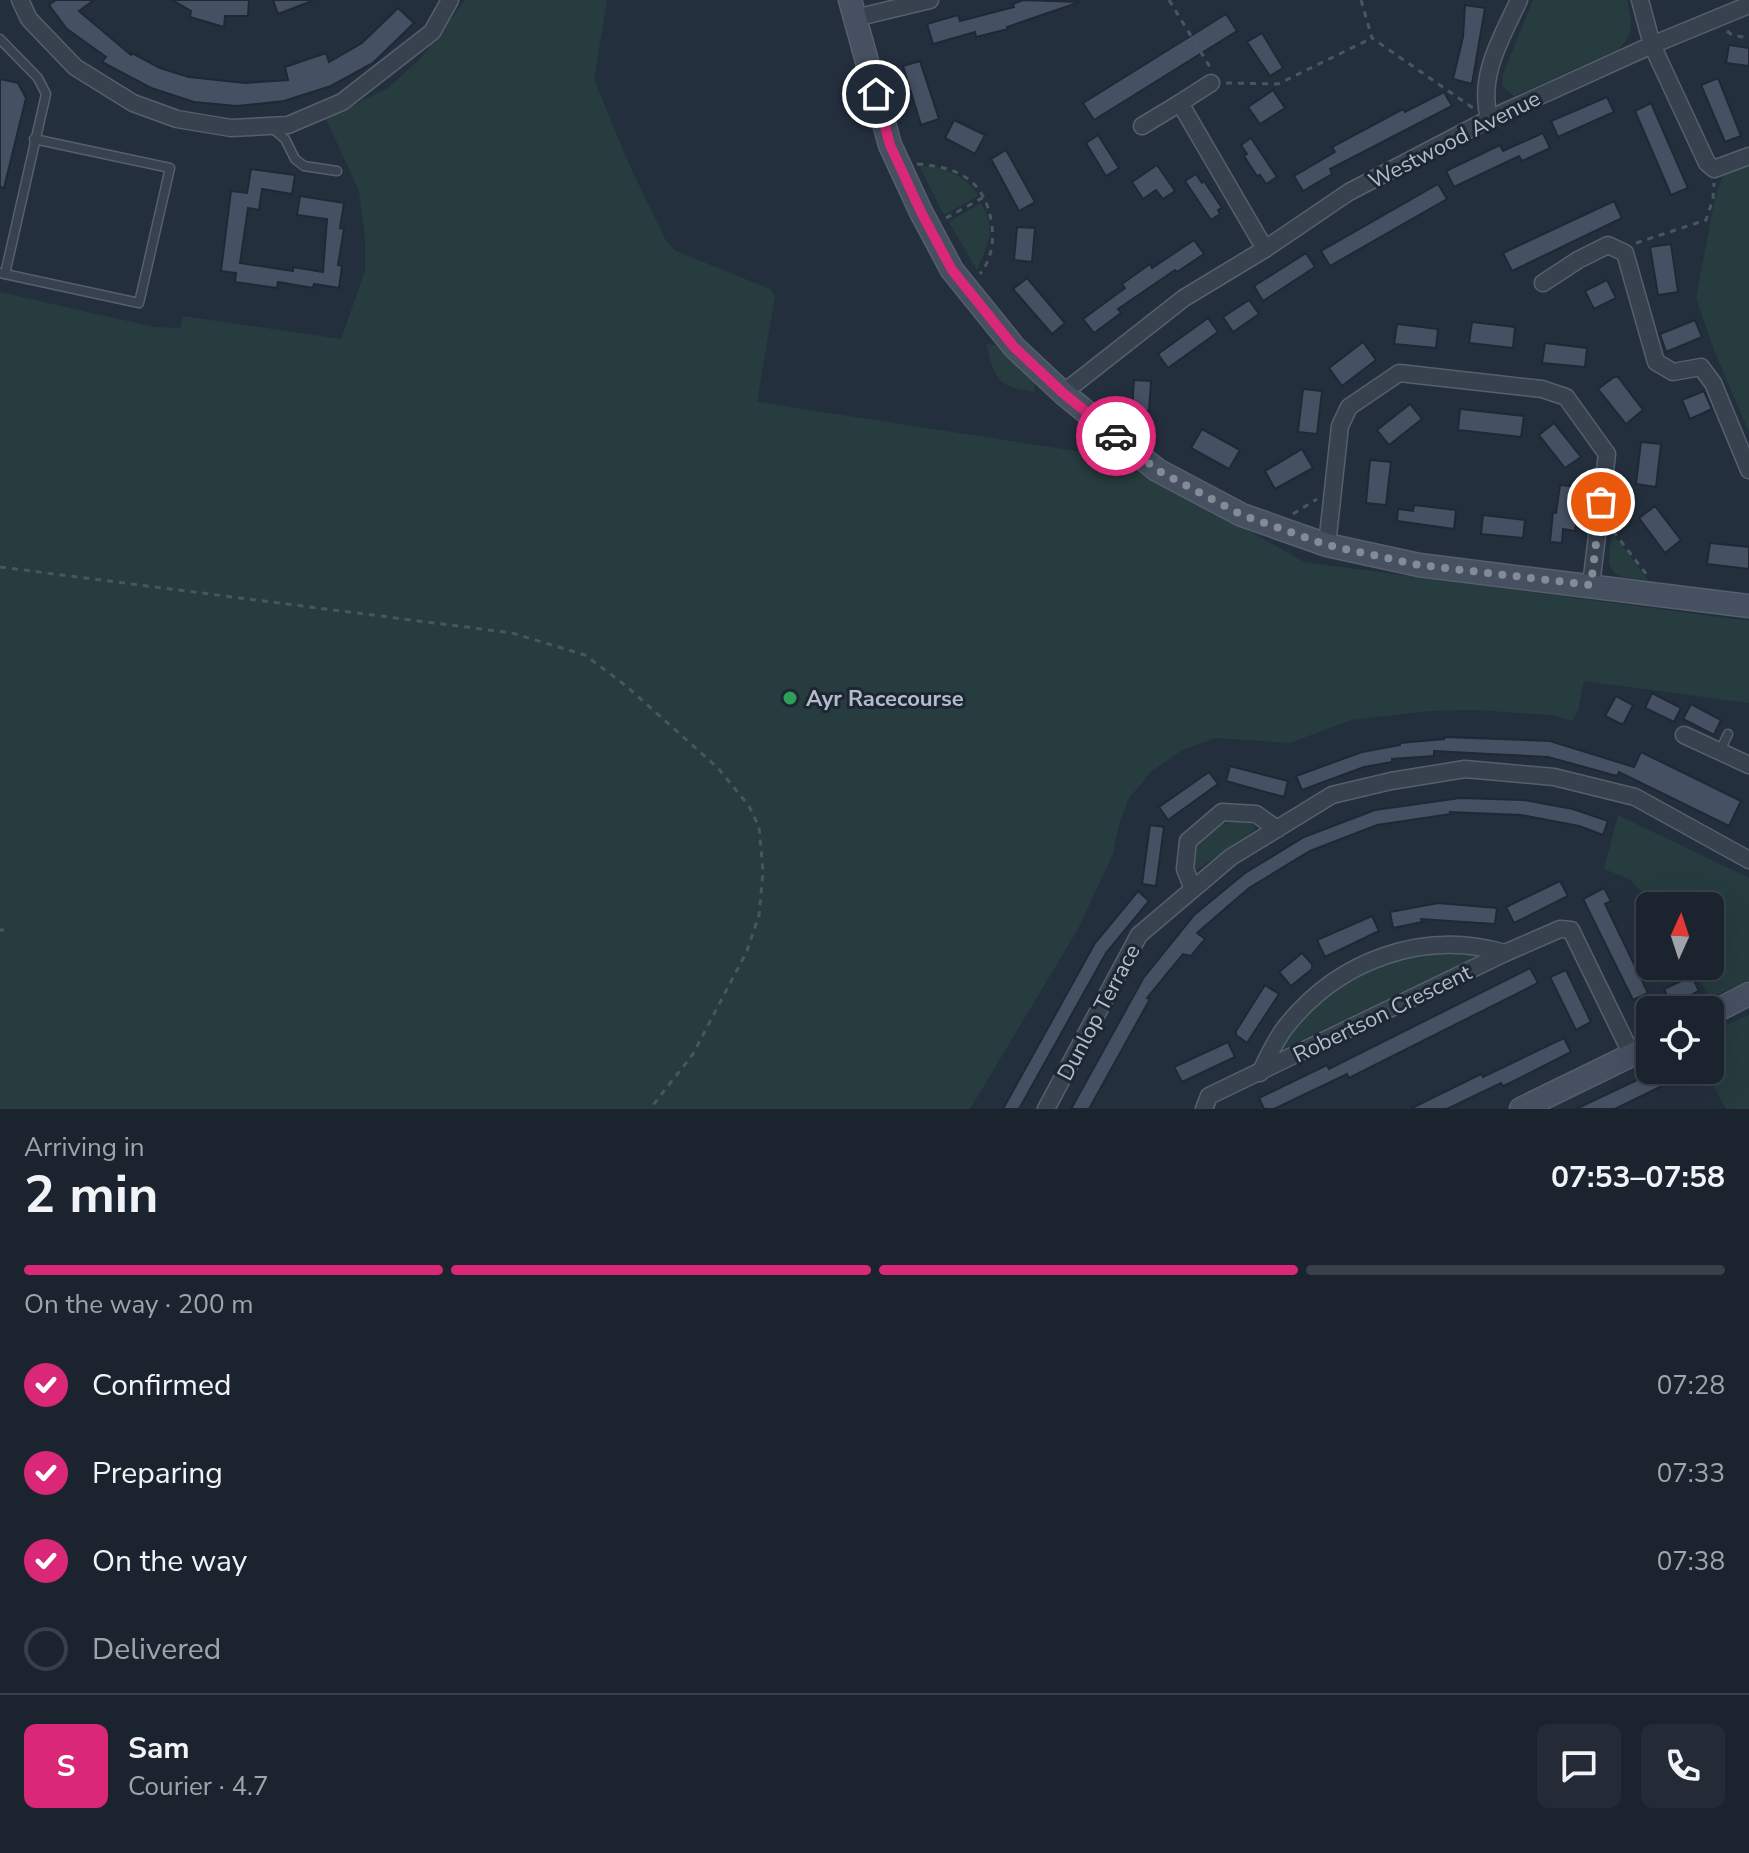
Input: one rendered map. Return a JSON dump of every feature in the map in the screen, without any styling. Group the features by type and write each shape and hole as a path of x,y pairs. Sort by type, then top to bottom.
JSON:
{"street":[{"path":"20,0 29,19 75,67 133,103 177,119 231,128 288,125 342,102 432,32 450,0"},
{"path":"930,0 853,9 890,145 929,228 952,270 1014,347 1063,393 1157,470 1242,515 1327,545 1419,565 1749,606"},
{"path":"1489,119 1484,100 1489,70 1519,0"},
{"path":"1640,0 1652,45 1707,163 1714,169 1749,156"},
{"name":"Westwood Avenue","path":"1063,393 1184,298 1265,249 1349,192 1489,119 1749,5"},
{"path":"1142,126 1211,83"},
{"path":"1180,103 1265,249"},
{"path":"1543,283 1608,245 1625,253 1656,362 1673,372 1701,367 1713,383 1749,470"},
{"path":"1327,545 1340,426 1349,407 1399,373 1542,389 1566,397 1607,454 1591,585"},
{"path":"1684,735 1749,765"},
{"name":"Dunlop Terrace","path":"1046,1109 1139,935 1231,857 1332,795 1391,781 1465,769 1554,777 1635,797 1749,860"},
{"path":"1193,889 1185,869 1188,841 1222,812 1256,814 1277,829"},
{"name":"Robertson Crescent","path":"1204,1109 1209,1096 1560,929 1571,930 1636,1041"},
{"name":"Robertson Crescent","path":"1260,1073 1286,1026 1317,994 1354,969 1391,952 1427,944 1484,946 1505,953"},
{"path":"1724,1007 1749,994"},
{"path":"1521,1109 1636,1052"}],"lane":[{"path":"2,45 38,78 46,94 34,139 3,274 139,303 170,168 34,139"},
{"path":"270,126 285,139 295,159 304,166 337,171"},
{"path":"1720,752 1728,734"}],"path":[{"path":"1170,0 1210,64 1211,83 1278,84 1372,38"},
{"path":"1361,0 1372,38 1489,119"},
{"path":"1714,19 1732,35 1749,38"},
{"path":"902,171 918,164 941,166 961,174 980,187 990,209 994,242 984,268 967,289"},
{"path":"1625,253 1633,244 1706,220 1713,199 1714,169"},
{"path":"929,228 984,197"},
{"path":"1283,529 1287,517 1327,492 1333,493"},
{"path":"1598,526 1613,531 1652,581 1652,593"},
{"path":"0,567 512,633 585,655 658,713 718,768 749,806 759,827 763,872 759,915 747,951 693,1054 650,1109"}],"green space":[{"name":"Ayr Racecourse","path":"465,0 607,0 594,79 627,160 666,241 676,251 770,289 775,296 757,402 1122,458 1304,562 1749,621 1749,703 1584,681 1573,721 1550,715 1476,710 1430,711 1351,720 1290,743 1216,738 1182,750 1152,771 1129,798 1119,824 1113,854 1078,929 970,1109 0,1109 0,292 154,327 180,328 183,316 341,339 365,271 365,237 359,191 326,119 388,88 422,57"},
{"path":"1533,0 1627,0 1631,21 1627,39 1617,50 1514,96 1502,86 1503,74"},
{"path":"1749,161 1749,432 1696,298 1715,198 1724,172"},
{"path":"935,166 965,181 978,196 944,215 920,167"},
{"path":"981,203 990,229 977,270 949,222"},
{"path":"986,344 995,345 1035,384 1034,392 1012,387 999,379"},
{"path":"1612,533 1648,580 1624,577 1612,570 1609,557"},
{"path":"1618,815 1749,878 1749,981 1708,996 1700,980 1724,980 1724,892 1642,892 1629,879 1604,869"},
{"path":"1249,821 1256,829 1195,871 1195,851 1203,836 1217,827"},
{"path":"1440,954 1478,956 1280,1050 1312,1010 1348,981 1390,963"},
{"path":"1749,1015 1749,1109 1726,1109 1713,1084 1724,1084 1724,1026"}],"building":[{"path":"56,0 94,0 79,11 131,55 160,68 189,77 245,83 288,80 285,67 326,53 329,62 362,43 398,8 414,23 373,63 331,86 284,101 237,106 194,102 151,88 102,62 106,57 67,29 49,5"},
{"path":"172,0 249,0 248,16 225,16 224,27 190,17 191,11"},
{"path":"273,0 311,0 312,1 278,14"},
{"path":"1023,0 1080,2 1008,29 976,37 975,32 933,44 927,24 958,15 960,21 1014,7 1013,4"},
{"path":"1465,5 1485,8 1472,84 1453,79 1463,37"},
{"path":"1226,14 1237,31 1094,120 1083,103"},
{"path":"1262,33 1283,68 1270,76 1247,42"},
{"path":"1729,45 1749,48 1749,66 1726,63"},
{"path":"920,61 939,119 921,125 903,66"},
{"path":"1718,78 1741,136 1725,142 1701,85"},
{"path":"0,79 18,83 26,98 4,188 0,187"},
{"path":"1273,90 1285,108 1260,124 1248,107"},
{"path":"1444,92 1452,106 1330,169 1332,174 1303,191 1294,176 1335,152 1332,147 1403,109 1405,112"},
{"path":"1607,97 1614,112 1558,137 1551,121"},
{"path":"1651,103 1688,188 1671,195 1635,111"},
{"path":"954,120 985,135 975,154 945,138"},
{"path":"1543,133 1550,148 1522,161 1519,156 1454,187 1446,171 1500,145 1503,151"},
{"path":"1098,135 1119,168 1106,176 1086,143"},
{"path":"1251,138 1277,177 1266,184 1244,156 1247,154 1241,145"},
{"path":"1006,150 1035,202 1019,211 991,159"},
{"path":"1157,165 1175,191 1163,199 1156,190 1143,199 1132,182"},
{"path":"251,169 295,175 292,194 262,189 259,210 248,208 240,263 323,272 327,219 297,215 300,196 344,203 340,228 344,229 338,265 342,266 339,288 314,284 313,288 278,282 277,288 235,282 236,273 221,271 231,191 247,193"},
{"path":"1196,174 1222,208 1218,210 1220,214 1211,220 1185,181"},
{"path":"1438,184 1447,199 1330,266 1321,251"},
{"path":"1614,201 1622,218 1512,271 1503,253"},
{"path":"1017,227 1035,228 1032,262 1014,260"},
{"path":"1194,240 1204,254 1118,309 1121,313 1094,333 1083,319 1125,288 1122,284 1150,264 1152,268"},
{"path":"1671,244 1678,292 1658,295 1650,247"},
{"path":"1306,253 1315,267 1263,301 1254,286"},
{"path":"1027,278 1065,323 1052,334 1013,289"},
{"path":"1607,280 1616,298 1594,309 1585,291"},
{"path":"1249,300 1259,314 1233,332 1223,317"},
{"path":"1208,318 1218,332 1168,368 1158,354"},
{"path":"1695,320 1702,337 1666,352 1660,334"},
{"path":"1472,322 1515,327 1513,348 1469,343"},
{"path":"1397,324 1438,329 1436,348 1394,344"},
{"path":"1363,342 1376,360 1342,386 1329,368"},
{"path":"1545,343 1587,348 1585,367 1542,363"},
{"path":"1618,377 1643,410 1626,424 1598,389"},
{"path":"1134,380 1151,381 1149,411 1132,410"},
{"path":"1303,389 1322,391 1317,434 1298,432"},
{"path":"1704,391 1712,409 1690,419 1682,400"},
{"path":"1410,404 1422,419 1389,445 1377,430"},
{"path":"1460,409 1524,416 1521,437 1458,430"},
{"path":"1554,423 1581,457 1565,468 1539,435"},
{"path":"1202,429 1240,450 1229,469 1191,448"},
{"path":"1641,442 1661,444 1656,487 1636,484"},
{"path":"1302,449 1313,468 1275,489 1265,471"},
{"path":"1370,460 1391,462 1386,505 1366,503"},
{"path":"1560,485 1581,487 1575,531 1563,529 1562,543 1550,542"},
{"path":"1414,505 1456,510 1454,529 1397,521 1398,509 1413,511"},
{"path":"1655,506 1681,540 1665,553 1639,518"},
{"path":"1483,515 1525,520 1523,538 1481,534"},
{"path":"1710,543 1749,547 1749,569 1707,564"},
{"path":"1652,693 1681,708 1674,722 1645,708"},
{"path":"1616,696 1633,705 1621,724 1605,716"},
{"path":"1691,704 1721,720 1714,735 1683,719"},
{"path":"1444,737 1550,741 1634,767 1641,752 1741,801 1729,826 1619,772 1617,776 1548,757 1434,751 1434,756 1392,759 1392,762 1364,767 1302,790 1296,776 1362,752"},
{"path":"1230,766 1288,781 1284,797 1226,781"},
{"path":"1209,772 1218,784 1168,820 1159,807"},
{"path":"1460,798 1524,800 1573,809 1608,821 1603,835 1579,826 1521,815 1450,812 1377,825 1310,851 1249,888 1197,933 1205,939 1191,956 1183,954 1147,998 1150,999 1089,1109 1071,1109 1144,977 1194,915 1245,873 1304,837 1375,810"},
{"path":"1150,825 1164,827 1156,886 1142,884"},
{"path":"1560,881 1568,896 1514,923 1506,907"},
{"path":"1604,888 1611,901 1605,904 1636,968 1636,980 1642,980 1648,993 1633,1000 1583,899"},
{"path":"1138,891 1149,901 1106,953 1019,1109 1003,1109 1095,943"},
{"path":"1438,903 1497,908 1495,924 1421,919 1422,922 1393,928 1390,912"},
{"path":"1372,916 1379,931 1325,957 1317,940"},
{"path":"1302,953 1312,964 1312,969 1291,986 1279,972"},
{"path":"1530,968 1538,983 1349,1078 1347,1074 1274,1109 1264,1109 1259,1098 1327,1065 1329,1069"},
{"path":"1566,970 1591,1022 1576,1030 1550,977"},
{"path":"1683,980 1694,980 1699,991 1689,996 1667,996 1664,989"},
{"path":"1265,985 1279,994 1247,1043 1236,1035 1236,1031"},
{"path":"1564,1038 1571,1052 1510,1083 1503,1086 1501,1083 1447,1109 1410,1109 1481,1074 1483,1077"},
{"path":"1228,1042 1235,1057 1182,1082 1174,1067"},
{"path":"1636,1080 1636,1084 1666,1084 1615,1109 1576,1109"}],"way so far":[{"path":"1116,436 1157,470 1242,515 1327,545 1419,565 1591,585 1601,502"}],"place":[{"name":"Ayr Racecourse","path":"790,698"}],"route":[{"path":"876,94 890,145 952,270 1014,347 1063,393 1116,436"}]}
